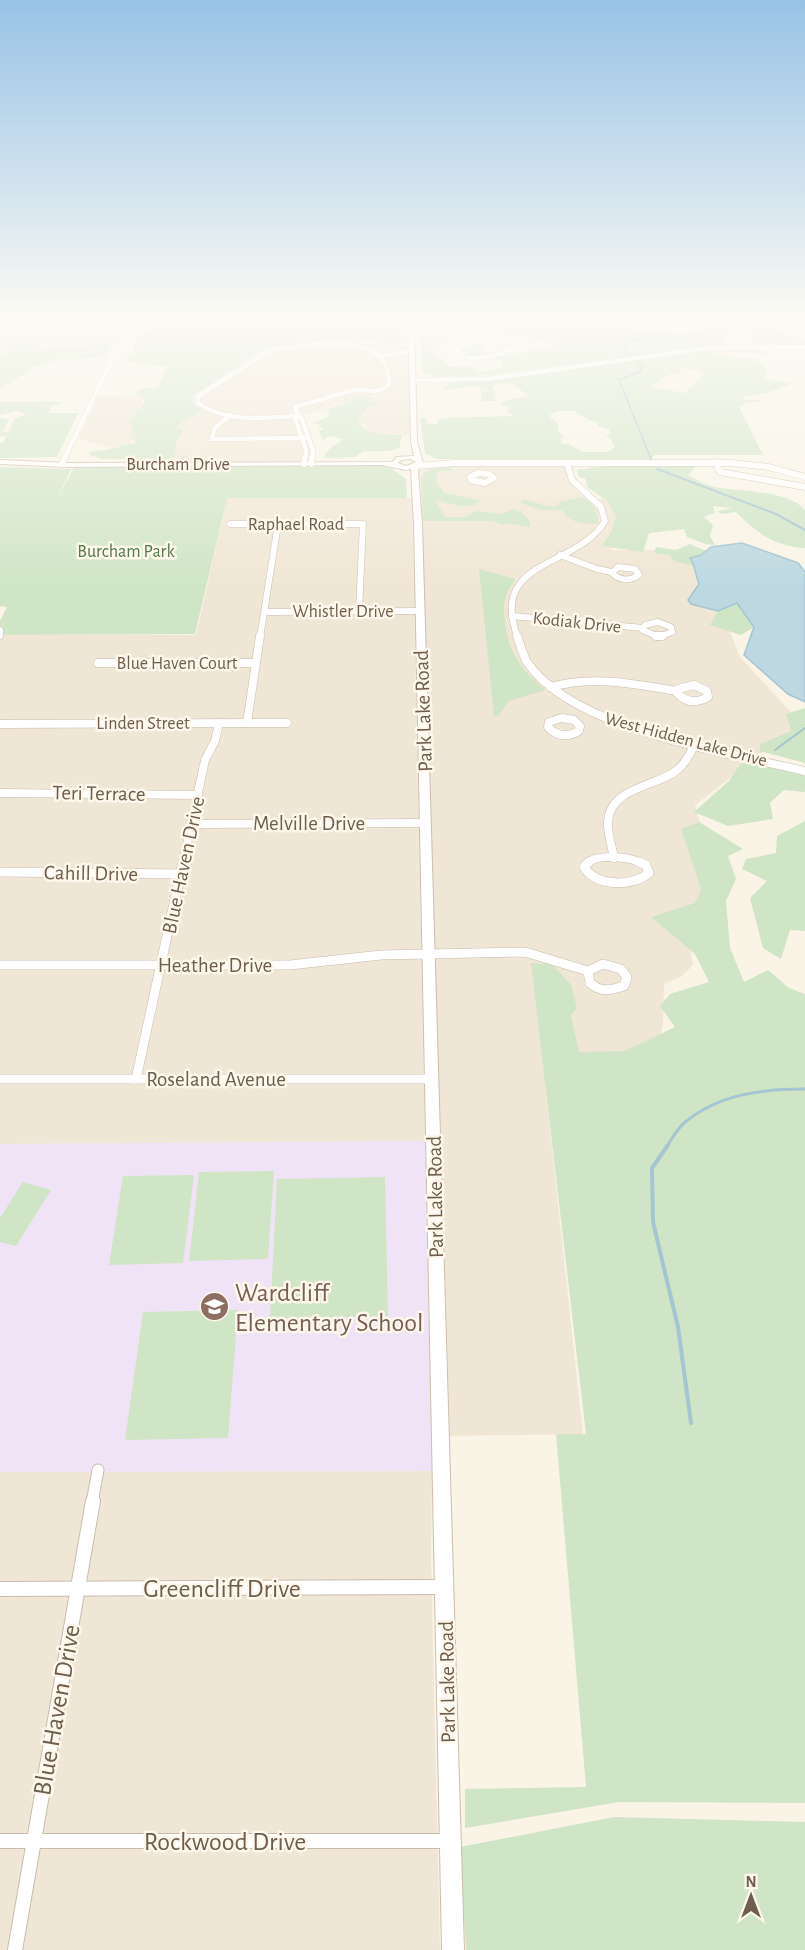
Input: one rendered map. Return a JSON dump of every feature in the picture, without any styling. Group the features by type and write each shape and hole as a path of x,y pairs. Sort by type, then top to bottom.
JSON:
{"street":[{"path":"62,464 89,407"},
{"path":"203,407 230,415 297,416"},
{"path":"295,407 297,416 295,418 305,438 308,464"},
{"name":"Park Lake Road","path":"414,407 453,1950"},
{"path":"230,415 215,428 212,439 305,438"},
{"path":"399,462 409,453 414,442"},
{"name":"Burcham Drive","path":"0,462 62,464 399,462 417,466"},
{"path":"399,462 417,466 454,463 715,462 756,465 805,477"},
{"path":"715,462 720,472 805,487"},
{"path":"480,463 482,473"},
{"name":"West Hidden Lake Drive","path":"567,463 572,480 599,503 605,517 602,528 596,534 533,571 520,582 511,600 516,642 521,655 531,669 550,687 588,711 634,728 805,771"},
{"name":"Raphael Road","path":"230,524 363,524 359,611"},
{"path":"247,723 278,524"},
{"path":"560,555 612,572"},
{"name":"Whistler Drive","path":"265,612 420,611"},
{"name":"Kodiak Drive","path":"512,616 552,617 600,626 643,628"},
{"path":"0,630 0,636"},
{"name":"Blue Haven Court","path":"98,663 256,663"},
{"path":"550,687 572,680 591,680 677,691"},
{"path":"574,720 588,711"},
{"name":"Blue Haven Drive","path":"136,1079 206,755 215,741 219,723"},
{"name":"Linden Street","path":"0,724 286,723"},
{"path":"614,858 608,824 609,813 615,803 627,793 675,771 684,763 695,744"},
{"name":"Teri Terrace","path":"0,793 198,795"},
{"name":"Melville Drive","path":"192,824 426,823"},
{"path":"614,858 640,860 648,867 649,873 644,879 636,881 602,881 586,873 585,864 590,860 614,858"},
{"name":"Cahill Drive","path":"0,872 182,874"},
{"name":"Heather Drive","path":"0,965 290,965 357,956 418,955 429,952 532,953 588,971"},
{"name":"Roseland Avenue","path":"0,1079 432,1079"},
{"name":"Blue Haven Drive","path":"15,1950 98,1470"},
{"name":"Greencliff Drive","path":"0,1589 444,1587"},
{"name":"Rockwood Drive","path":"0,1841 450,1841"}],"shaded area":[{"path":"93,407 140,407 130,433 142,436 117,449 78,439"},
{"path":"200,407 328,407 304,415 316,449 314,462 172,462 179,425 201,412"},
{"path":"361,407 410,407 411,435 364,434 366,425 358,424"},
{"path":"572,464 574,474 580,484 598,499 603,499 618,509 618,544 610,550 698,550 740,657 801,723 695,805 726,915 652,916 690,949 693,965 682,976 664,984 663,1023 657,1052 545,1084 583,1434 450,1436 421,487 416,473 419,469 431,465"},
{"path":"227,498 412,498 425,1141 0,1144 0,635 196,635"},
{"name":"Wardcliff Elementary School","path":"425,1141 432,1471 0,1472 0,1144"},
{"path":"432,1471 431,1558 440,1950 0,1950 0,1472"}],"green space":[{"path":"0,407 51,407 49,413 78,413 57,457 0,458 0,443 3,443 6,436 0,437 0,418 9,419 3,431 8,432 15,419 27,414 16,411 0,415"},
{"path":"198,407 201,409 200,412 178,425 177,428 183,431 178,437 173,458 103,459 89,455 89,452 135,443 135,438 132,437 136,435 130,433 133,426 129,423 137,410 141,408"},
{"path":"334,407 366,407 366,411 359,417 358,425 376,433 402,435 399,448 388,451 364,451 355,457 324,458 329,449 344,439 329,436 323,440 319,432 324,428 317,428 321,425 313,423 328,417 329,412 326,410"},
{"path":"511,407 739,407 763,455 654,455 651,459 437,459 425,453 420,418 426,418 427,424 438,424 438,420 445,418 512,416 513,414 507,412","holes":["559,411 574,411 599,423 597,426 608,429 611,433 606,436 610,438 615,447 608,452 583,452 568,444 562,444 560,439 564,438 558,430 558,424 550,417 551,414"]},
{"name":"Burcham Park","path":"382,466 392,469 406,479 407,498 227,498 195,634 0,635 0,621 7,607 0,606 0,467 71,469 57,500 74,467"},
{"path":"604,466 697,466 688,475 707,485 777,495 788,499 805,510 805,548 775,542 759,533 736,512 721,514 718,511 732,508 713,506 715,513 704,517 713,525 710,536 715,545 687,537 684,529 649,533 643,552 602,546 612,530 616,517 607,501 587,487 586,479 579,477 577,470"},
{"path":"452,467 452,471 438,471 436,481 444,493 482,501 464,506 435,500 445,517 465,517 476,511 503,514 512,509 521,512 530,521 530,527 507,523 501,525 493,521 423,521 421,476 432,468"},
{"path":"584,497 595,508 598,523 578,522 569,518 562,510 541,510 520,503 524,500 558,506 559,502"},
{"path":"690,544 706,551 701,555 696,566 676,562 669,555 654,553 656,547 676,550"},
{"path":"479,569 516,579 505,600 505,623 509,643 518,661 545,690 509,701 498,716 494,716"},
{"path":"737,603 754,627 741,635 710,625 718,611"},
{"path":"805,708 805,763 760,751 760,744 791,731 786,714"},
{"path":"743,760 805,776 805,792 784,790 770,803 773,819 728,826 694,812 729,781"},
{"path":"805,821 805,931 790,930 781,959 763,948 750,898 767,881 742,869 746,859 776,853 777,836"},
{"path":"699,822 743,849 728,856 736,879 726,901 730,948 744,982 768,970 789,988 805,994 805,1803 619,1802 465,1828 465,1789 586,1787 556,1434 586,1434 531,963 552,964 571,985 577,1008 571,1015 579,1052 625,1051 675,1027 660,1006 670,994 709,982 695,954 651,917 695,903 701,889 681,829"},
{"path":"274,1171 268,1259 189,1261 199,1172"},
{"path":"194,1175 183,1263 109,1265 123,1176"},
{"path":"385,1177 388,1316 270,1319 277,1179"},
{"path":"23,1182 51,1190 16,1246 0,1242 0,1218"},
{"path":"238,1310 228,1438 125,1440 143,1312"},
{"path":"614,1817 805,1822 805,1950 466,1950 460,1847"}],"water":[{"path":"742,543 798,563 805,572 805,702 788,694 744,655 754,627 737,603 718,611 691,604 688,600 699,584 690,558 701,555 711,547"}],"waterway":[{"path":"630,407 651,459"},
{"path":"657,469 776,514 805,530"},
{"path":"775,750 805,728"},
{"path":"667,1146 684,1123 711,1105 757,1092 805,1089"},
{"path":"668,1145 652,1168 653,1222 678,1327 691,1423"}],"place":[{"name":"Wardcliff Elementary School","path":"214,1307"}]}
